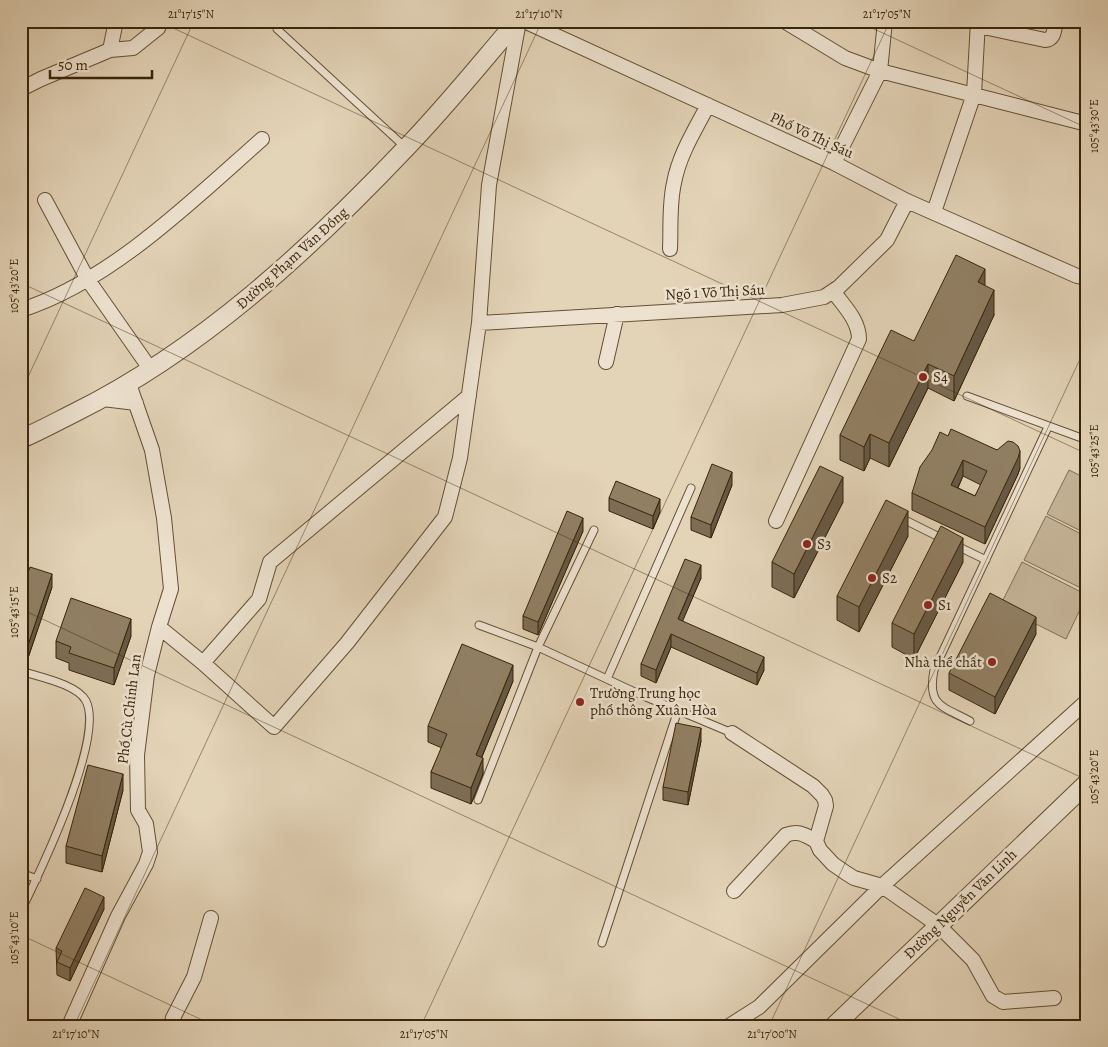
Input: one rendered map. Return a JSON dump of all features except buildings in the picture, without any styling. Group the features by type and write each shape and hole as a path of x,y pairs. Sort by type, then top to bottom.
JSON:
{"street":[{"path":"110,50 116,21"},
{"path":"21,89 110,50 133,48 158,28 161,21"},
{"path":"159,627 203,663 274,727 300,700 347,643 445,517 460,458 479,322 490,185 518,21"},
{"name":"Đường Phạm Văn Đồng","path":"21,439 103,399 129,384 233,312 332,223 406,148 518,21"},
{"name":"Phố Võ Thị Sáu","path":"524,21 834,163 907,201 1077,276 1087,278"},
{"path":"784,21 858,64 1087,124"},
{"path":"834,163 880,71 885,21"},
{"path":"934,212 974,94 979,24 1046,40 1053,36 1056,21"},
{"path":"670,249 672,199 677,171 684,152 708,105"},
{"path":"21,310 63,294 88,280 138,244 183,208 262,139"},
{"path":"45,200 88,280 151,370"},
{"name":"Ngõ 1 Võ Thị Sáu","path":"479,322 782,305 824,296 839,286 887,240 907,201"},
{"path":"776,521 859,339 859,331 855,322 833,291"},
{"path":"606,362 617,314"},
{"name":"Phố Cù Chính Lan","path":"69,1026 118,916 146,864 150,852 146,824 138,810 137,755 147,675 171,589 164,518 152,450 129,384"},
{"path":"203,663 259,599 270,562 468,396"},
{"path":"103,399 136,403"},
{"path":"728,1026 759,1007 882,886 1087,701"},
{"path":"732,733 799,776 822,795 826,806 816,841 820,850 833,864 854,878 882,886 938,924 967,952 993,996 1003,1002 1054,998"},
{"name":"Đường Nguyễn Văn Linh","path":"834,1026 938,924 1087,783"},
{"path":"734,891 786,835 795,832 816,841"},
{"path":"171,1026 173,1018 194,977 211,918"}],"lane":[{"path":"277,28 406,148"},
{"path":"967,396 1087,440"},
{"path":"970,721 936,701 932,693 931,682 934,670 1048,427"},
{"path":"607,679 691,488"},
{"path":"895,516 986,560"},
{"path":"478,800 538,647 594,530"},
{"path":"479,625 538,647 732,733"},
{"path":"21,671 68,686 86,701 89,716 89,728 78,777 47,857 21,911"},
{"path":"602,943 678,710"},
{"path":"21,873 37,879"}],"shaded area":[{"path":"1069,470 1087,479 1087,534 1047,514"},
{"path":"1046,516 1087,537 1087,591 1024,560"},
{"path":"1022,562 1087,595 1066,639 1000,606"}],"place":[{"name":"S4","path":"923,377"},
{"name":"S3","path":"807,544"},
{"name":"S2","path":"872,578"},
{"name":"S1","path":"928,605"},
{"name":"Nhà thể chất","path":"992,662"},
{"name":"Trường Trung học phổ thông Xuân Hòa","path":"580,702"}]}
